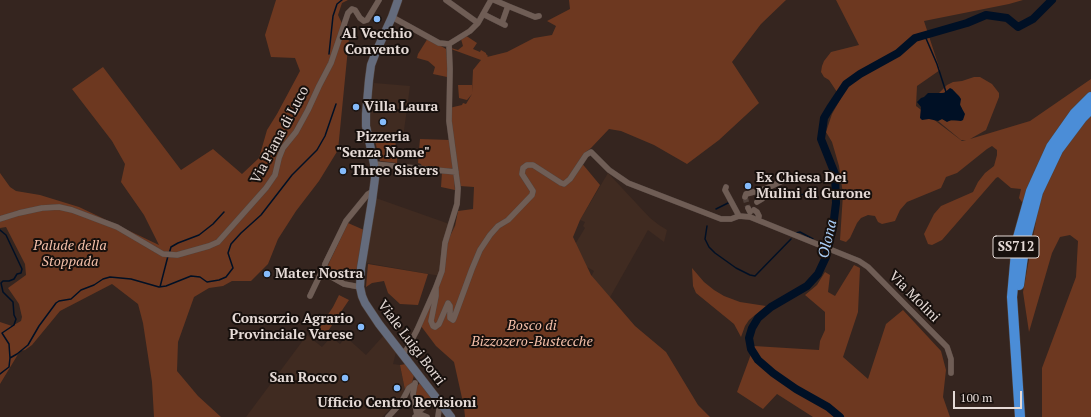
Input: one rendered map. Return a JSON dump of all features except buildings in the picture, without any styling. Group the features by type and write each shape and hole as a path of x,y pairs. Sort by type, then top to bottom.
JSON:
{"highway":[{"name":"SS712","path":"1020,417 1012,297 1017,241 1031,191 1051,147 1075,113 1091,97"},
{"name":"SS712","path":"1026,417 1018,297 1024,242 1038,192 1058,150 1091,109"}],"main road":[{"name":"Viale Luigi Borri","path":"398,0 371,65 369,80 366,126 374,164 373,192 361,268 360,287 365,303 379,324 451,417"}],"street":[{"name":"Via Piana di Luco","path":"0,219 42,208 59,207 72,210 117,227 163,254 177,255 218,242 266,188 275,175 283,148 296,132 331,63 348,13 352,9 355,10 360,18 364,21 367,20 379,0"},
{"path":"446,0 478,23"},
{"path":"392,17 439,43 449,44 470,31 478,23 493,0 536,17 539,16"},
{"path":"483,14 504,24 508,6"},
{"path":"402,354 407,349 417,330 442,271 445,243 457,204 458,188 449,121 449,44"},
{"name":"Via Molini","path":"436,287 436,296 431,322 435,327 439,324 448,303 450,306 450,318 453,320 480,250 498,226 508,220 532,195 533,191 522,174 523,168 527,165 533,165 564,184 570,179 586,155 591,152 609,170 628,183 721,219 730,219 754,208 758,220 868,267 947,347 951,359 951,373"},
{"path":"374,164 456,172"},
{"path":"745,197 746,194 765,189 789,178 806,177"},
{"path":"726,187 725,189 739,216"},
{"path":"360,287 344,284 328,275 324,270 324,264 346,221 367,196 373,192"},
{"path":"310,296 324,270"},
{"path":"416,415 413,394 415,384 420,376"},
{"path":"388,417 406,395 409,388 415,384"},
{"path":"406,395 413,394"},
{"path":"416,415 425,406 440,402 438,417"},
{"path":"416,415 422,414 427,417"}],"shaded area":[{"path":"374,83 410,86 403,138 374,140 371,129 370,105"},
{"path":"608,173 650,218 667,230 664,242 648,230 609,299 586,286 594,271 568,256 585,228 583,226 585,222 580,220"},
{"path":"373,197 455,226 447,242 440,276 367,263 365,243"},
{"name":"San Rocco","path":"307,335 322,347 331,337 340,344 346,337 366,355 384,335 396,352 393,364 400,365 405,390 401,398 382,417 246,417"}],"green space":[{"name":"Palude della Stoppada","path":"276,0 348,0 342,3 338,15 349,38 338,150 319,181 296,211 278,239 268,264 251,281 232,281 223,286 209,288 194,297 178,342 177,371 198,396 221,417 154,417 152,382 143,323 138,304 112,284 60,311 32,345 25,350 20,351 0,384 0,322 12,326 21,321 22,317 19,304 8,288 26,275 25,264 6,227 0,228 0,173 10,187 16,191 40,195 79,207 159,245 144,215 121,182 125,164 112,141 72,89 103,67 181,170 213,149 242,174 259,158 267,130 300,71 295,58 271,57 265,35"},
{"name":"Bosco di Bizzozero-Bustecche","path":"569,0 786,0 761,24 732,62 759,103 719,140 687,164 654,145 621,131 609,129 586,152 580,161 600,185 580,220 573,237 591,275 635,326 666,352 698,405 710,417 465,417 454,362 436,346 421,326 440,276 447,242 455,226 458,211 473,209 474,187 460,186 449,108 462,105 463,103 466,104 472,94 467,100 459,98 458,85 472,85 472,92 473,70 481,60 451,48 458,50 463,46 461,39 465,35 477,43 473,49 480,52 481,50 486,53 488,56 487,57 507,52 534,38 552,35 556,26 547,21 570,9"},
{"path":"836,0 1023,0 924,21 940,70 917,86 916,106 962,141 966,140 961,140 938,121 942,119 949,121 956,120 962,109 955,92 952,89 938,94 947,85 953,82 980,77 992,84 999,93 999,97 986,130 970,139 1030,121 1091,79 1091,417 1042,417 1042,368 1076,277 1078,241 1070,235 1060,237 1052,253 1029,332 1023,292 1036,221 1019,198 1021,189 1011,188 998,177 942,240 932,245 928,244 924,234 934,214 941,206 973,192 985,173 994,166 997,150 992,146 957,173 946,177 941,188 907,202 900,210 895,221 882,224 878,222 875,216 868,215 861,218 850,238 846,242 840,240 843,194 839,166 832,142 826,132 832,114 841,98 829,80 824,77 821,72 824,61 831,52 859,45"},
{"path":"428,38 446,49 448,68 447,77 433,74 435,67 428,61 417,58"},
{"path":"395,139 396,148 398,149 397,163 380,161 375,141"},
{"path":"420,139 450,140 453,169 422,167 421,164 418,163"},
{"path":"442,172 454,174 455,190 441,187"},
{"path":"348,223 364,230 357,275 347,275 347,280 331,274 327,267"},
{"path":"368,264 428,274 418,305 400,304 388,293 384,281 372,283 366,287"},
{"path":"854,265 860,268 858,312 843,357 868,379 886,324 903,310 941,351 946,370 943,397 950,417 813,417 777,394 763,409 737,392 754,346 819,350 820,341 825,330 825,312 805,295 817,285 825,272 830,275 828,292 835,296"},
{"path":"692,268 704,282 724,296 740,302 766,306 749,320 741,337 734,324 696,293 693,286"},
{"path":"339,295 349,300 322,340 315,334"},
{"path":"406,364 414,375 412,383 405,390 400,365"},
{"path":"420,383 434,402 419,408 416,397 416,387"}],"water":[{"path":"950,88 961,99 960,105 965,114 963,120 951,120 947,122 942,119 938,121 929,119 922,120 920,118 921,107 917,102 928,93 944,93"}],"waterway":[{"path":"329,54 333,16 337,4 342,0"},
{"name":"Olona","path":"840,417 828,407 796,389 773,373 758,360 751,349 749,338 752,328 758,318 771,307 807,286 818,274 826,257 833,227 836,203 835,174 821,139 824,118 846,84 860,74 898,53 915,38 967,23 986,15 1007,18 1018,27 1033,19 1052,0"},
{"path":"925,36 937,64 946,92"},
{"path":"10,358 28,345 39,326 56,303 71,299 81,290 94,285 103,279 110,277 131,279 159,287 166,286 191,276 200,277 207,282 226,277 233,268 228,253 231,244 261,215 292,175 317,150 325,136 336,104"},
{"path":"781,197 815,193"},
{"path":"716,209 730,202"},
{"path":"169,254 171,247 199,235 213,224 224,212"},
{"path":"707,226 705,239 709,247 736,268 755,276 791,239"},
{"path":"0,230 6,235 22,269 21,273 17,274 14,279 3,281 1,283 3,292 13,302 14,315 16,319 14,325 2,333 9,344 10,358 9,367 0,374"},
{"path":"796,233 800,232 813,239"},
{"name":"Olona","path":"822,243 829,246"},
{"path":"160,287 168,256"}],"tunnel":[{"path":"745,197 748,208"}],"place":[{"name":"Al Vecchio Convento","path":"377,19"},
{"name":"Villa Laura","path":"356,107"},
{"name":"Pizzeria \"Senza Nome\"","path":"383,122"},
{"name":"Three Sisters","path":"343,171"},
{"name":"Ex Chiesa Dei Mulini di Gurone","path":"748,186"},
{"name":"Mater Nostra","path":"267,274"},
{"name":"Consorzio Agrario Provinciale Varese","path":"361,327"},
{"name":"San Rocco","path":"345,378"},
{"name":"Ufficio Centro Revisioni","path":"397,388"}]}
